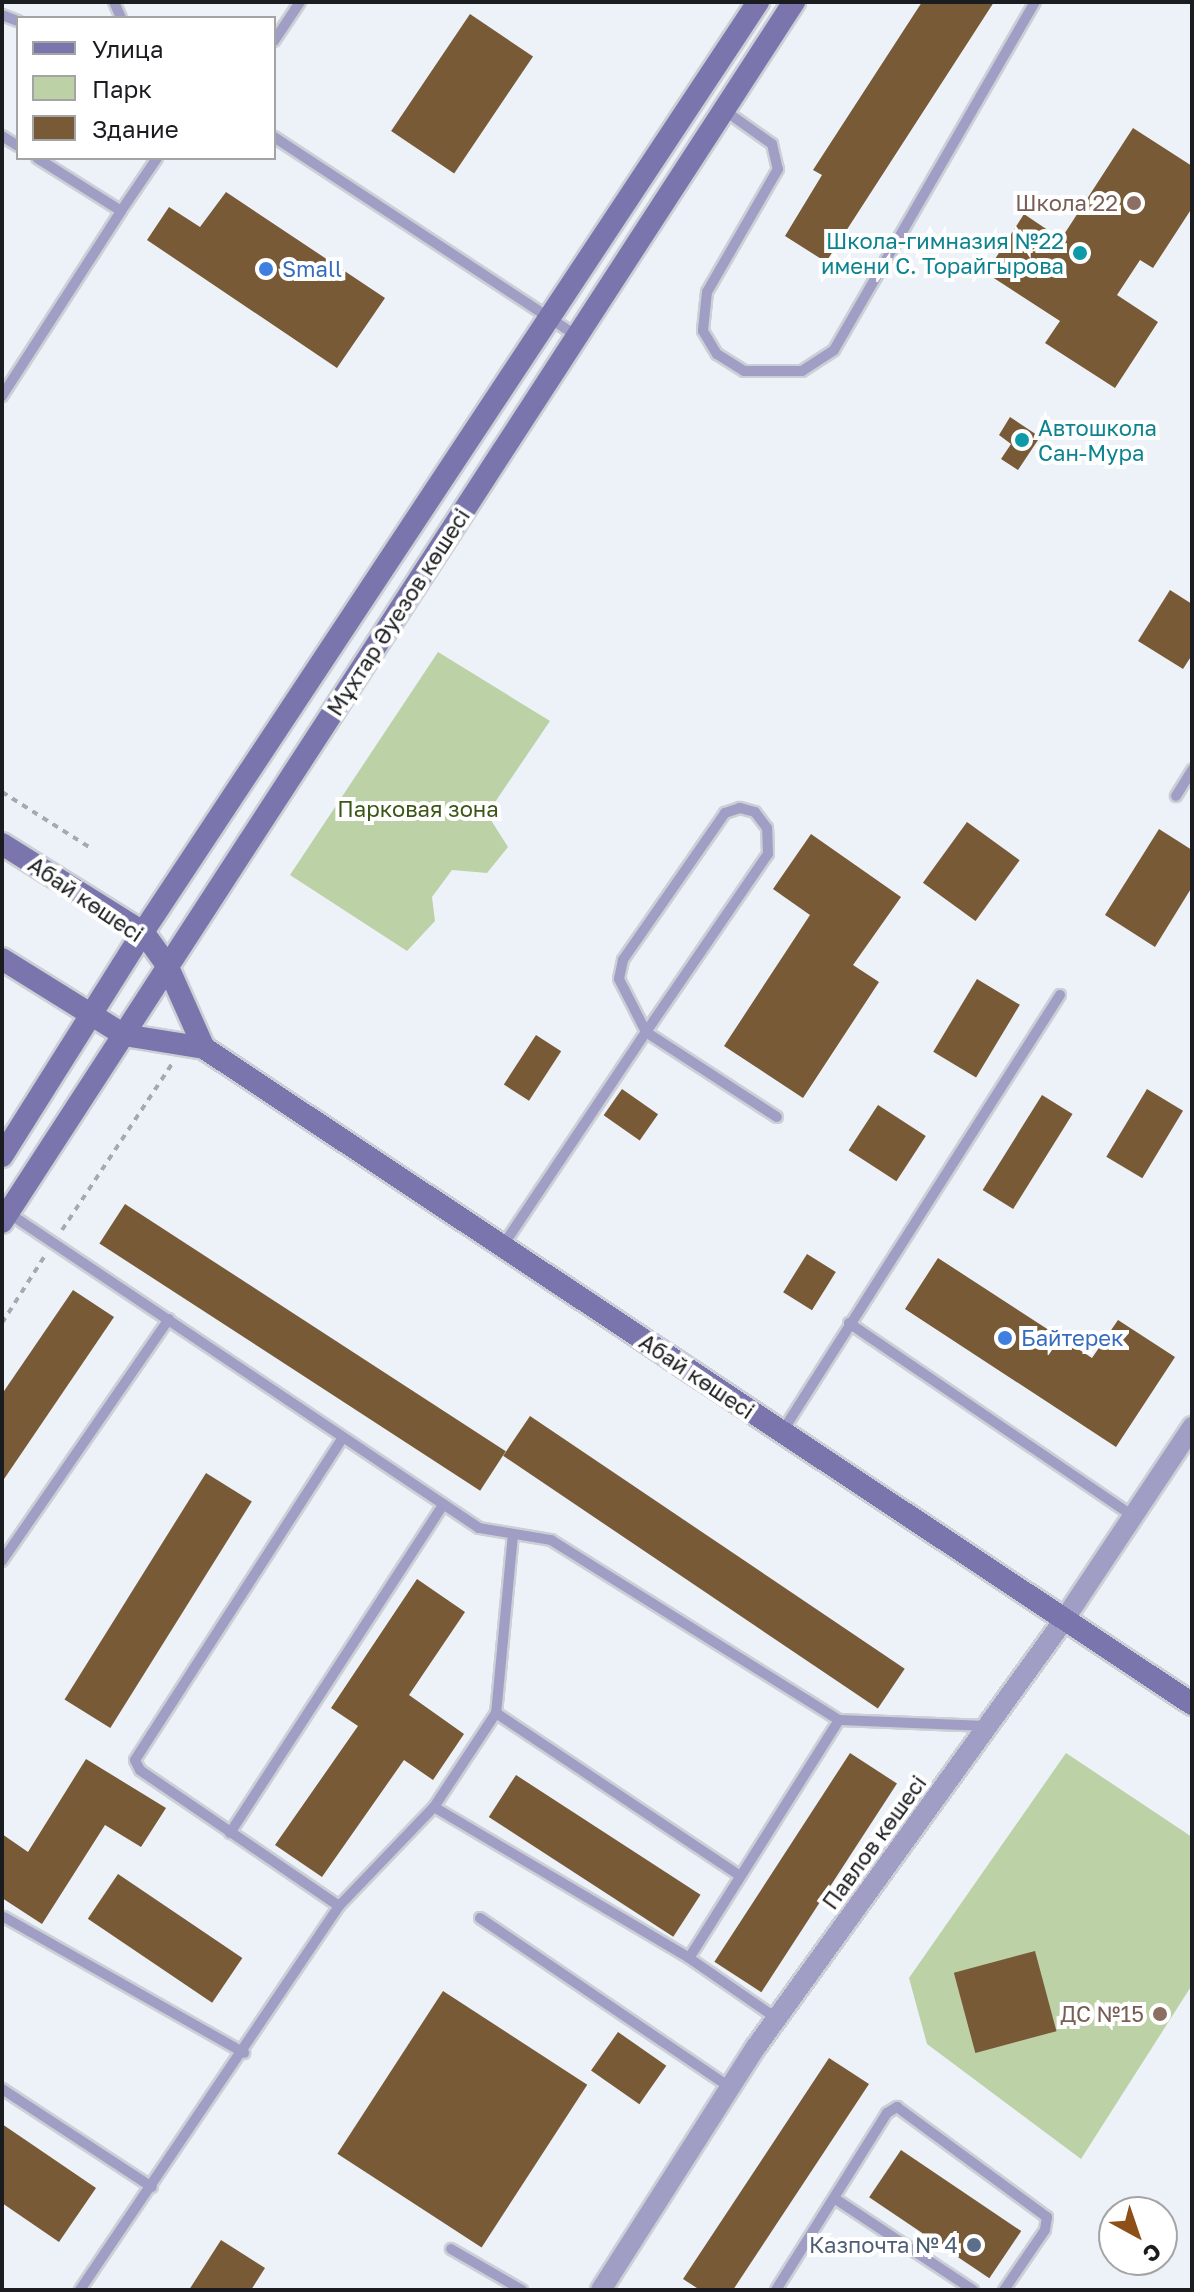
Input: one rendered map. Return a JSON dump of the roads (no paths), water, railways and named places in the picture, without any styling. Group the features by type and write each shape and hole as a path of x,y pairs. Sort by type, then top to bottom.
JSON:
{"main road":[{"name":"Мұхтар Әуезов көшесі","path":"2,1156 143,932 758,2"},
{"name":"Мұхтар Әуезов көшесі","path":"4,1214 124,1035 794,2"},
{"name":"Абай көшесі","path":"2,844 143,932 167,965 194,1047"},
{"name":"Абай көшесі","path":"2,959 124,1035 194,1047 1192,1704"}],"street":[{"name":"Павлов көшесі","path":"607,2288 776,2018 1064,1620 1192,1427"}],"lane":[{"path":"276,38 300,2"},
{"path":"724,110 772,144 778,169 707,292 703,331 717,354 744,371 802,371 834,350 1035,2"},
{"path":"276,138 577,336"},
{"path":"40,160 121,211"},
{"path":"2,396 156,160"},
{"path":"1176,796 1192,770"},
{"path":"502,1247 646,1032 768,854 767,828 755,812 740,808 725,813 623,960 622,988 646,1032 777,1117"},
{"path":"782,1432 1060,995"},
{"path":"4,1214 54,1242 479,1528 551,1540 839,1720 987,1726"},
{"path":"2,1561 169,1319"},
{"path":"849,1323 1133,1516"},
{"path":"339,1906 140,1770 135,1760 343,1437"},
{"path":"230,1833 444,1504"},
{"path":"80,2290 244,2053 339,1906 434,1807 496,1713 513,1534"},
{"path":"496,1713 740,1876"},
{"path":"689,1958 839,1720"},
{"path":"434,1807 689,1958 776,2018"},
{"path":"4,1917 244,2053"},
{"path":"480,1918 730,2087"},
{"path":"2,2089 152,2187"},
{"path":"776,2290 887,2113 897,2107 1047,2217 1004,2290"},
{"path":"834,2198 973,2290"},
{"path":"451,2249 522,2290"}],"place":[{"name":"Школа 22","path":"1134,203"},
{"name":"Школа-гимназия №22 имени С. Торайгырова","path":"1080,253"},
{"name":"Small","path":"266,269"},
{"name":"Автошкола Сан-Мура","path":"1022,440"},
{"name":"Байтерек","path":"1005,1338"},
{"name":"ДС №15","path":"1160,2014"},
{"name":"Казпочта № 4","path":"974,2245"}],"park label":[{"name":"Парковая зона","path":"418,809"}]}
